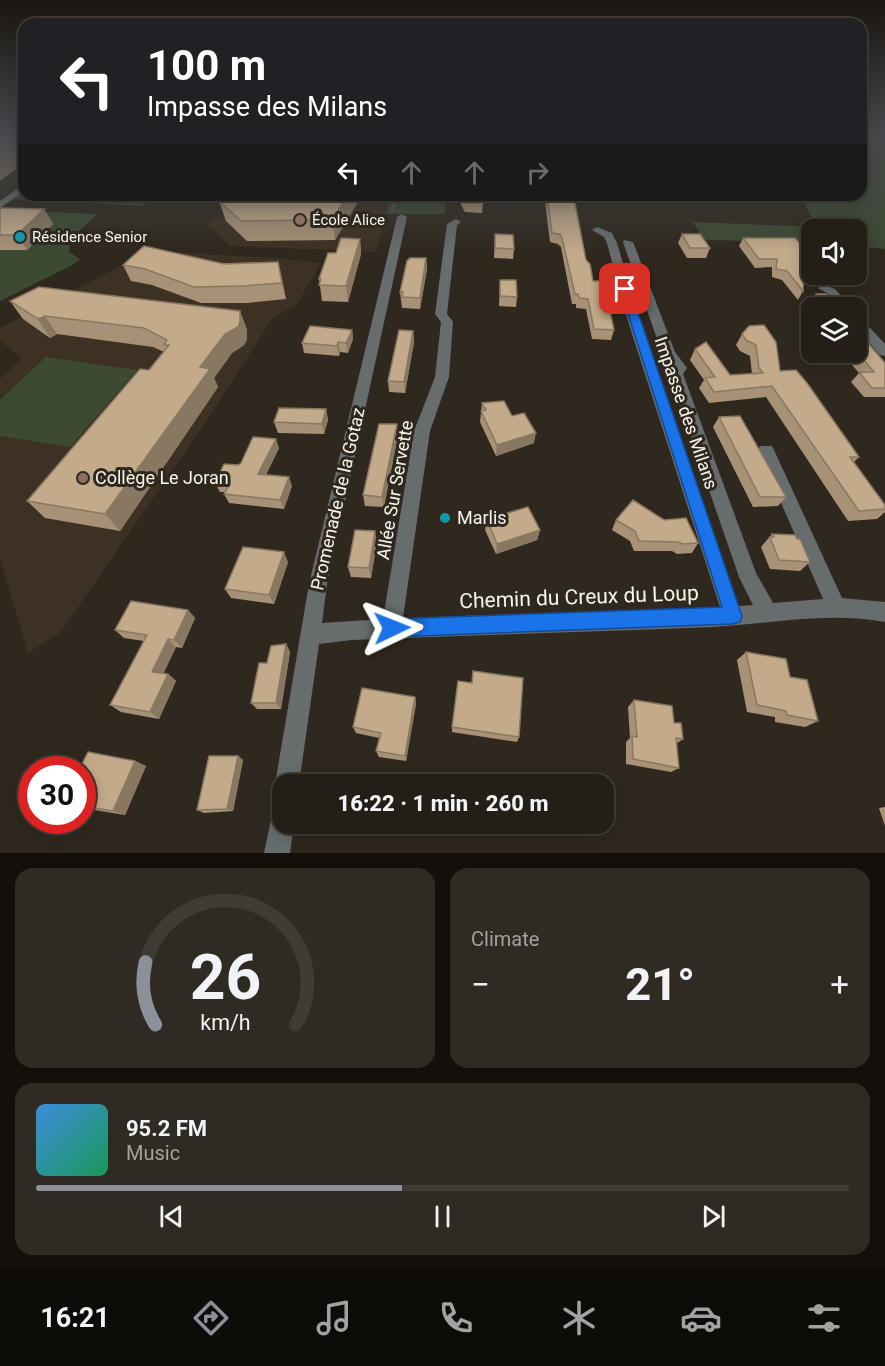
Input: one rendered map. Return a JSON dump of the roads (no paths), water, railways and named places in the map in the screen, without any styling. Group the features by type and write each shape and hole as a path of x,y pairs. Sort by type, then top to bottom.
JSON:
{"street":[{"path":"0,205 18,192"},
{"name":"Promenade de la Gotaz","path":"289,774 318,584 402,217"},
{"name":"Allée Sur Servette","path":"392,628 422,431 442,377 447,322 441,314 452,224 456,222"},
{"name":"Impasse des Milans","path":"597,230 608,235 612,243 631,312 733,616"},
{"path":"628,242 669,353 680,368 676,374 748,577 768,612"},
{"path":"824,288 836,297"},
{"path":"867,332 885,352"},
{"path":"766,450 837,609"},
{"name":"Chemin du Creux du Loup","path":"310,635 392,628 733,616 837,609 873,609 885,612"},
{"path":"277,853 280,834"}],"waterway":[{"path":"392,210 395,201"}],"place":[{"name":"École Alice","path":"300,220"},
{"name":"Résidence Senior","path":"20,237"},
{"name":"Collège Le Joran","path":"83,478"},
{"name":"Marlis","path":"445,518"}]}
